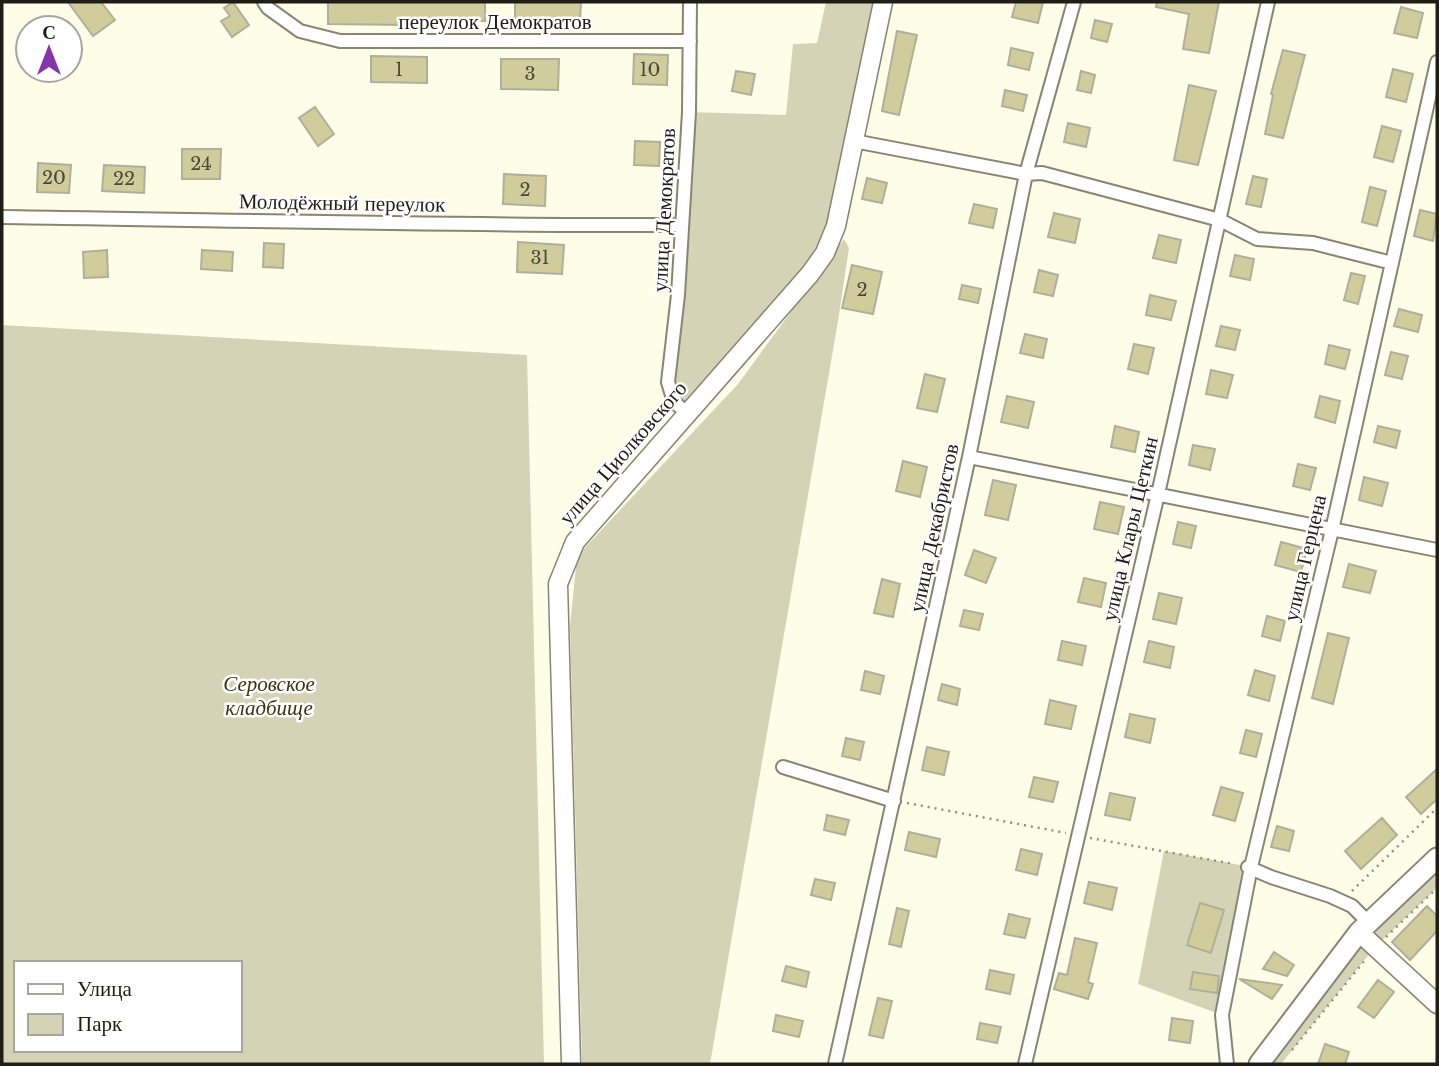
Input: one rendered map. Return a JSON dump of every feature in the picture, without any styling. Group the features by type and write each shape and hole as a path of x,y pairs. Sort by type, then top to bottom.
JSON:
{"main road":[{"name":"улица Циолковского","path":"571,1064 558,584 575,542 810,274 825,253 836,226 883,2"},
{"path":"1259,1064 1363,927 1437,858"},
{"path":"1363,927 1375,947 1437,1003"}],"street":[{"name":"переулок Демократов","path":"264,2 268,8 300,31 340,41 690,41"},
{"name":"улица Демократов","path":"687,413 674,402 668,382 678,295 689,112 690,2"},
{"name":"улица Декабристов","path":"835,1064 969,457 1026,174 1073,2"},
{"name":"улица Клары Цеткин","path":"1025,1064 1158,494 1268,2"},
{"name":"улица Герцена","path":"1227,1064 1222,1016 1250,867 1332,530 1437,62"},
{"path":"854,141 1026,174 1042,173 1220,220 1257,239 1313,243 1392,264"},
{"name":"Молодёжный переулок","path":"2,217 483,226 681,225"},
{"path":"969,457 1437,550"},
{"path":"783,767 894,801"},
{"path":"1250,867 1270,877 1352,906 1363,927"}],"path":[{"path":"894,801 1250,867"},
{"path":"1341,901 1437,808"},
{"path":"1289,1054 1375,947 1437,888"}],"green space":[{"path":"826,2 883,2 825,253 687,413 674,402 673,352 689,112 786,115 793,44 817,43"},
{"path":"844,239 849,248 838,321 710,1064 582,1064 570,626 577,556 738,384"},
{"name":"Серовское кладбище","path":"2,325 527,355 544,1064 2,1064"},
{"path":"1164,851 1251,867 1222,1015 1138,984"},
{"path":"1437,858 1437,888 1375,947 1281,1064 1259,1064 1359,932"}],"building":[{"path":"68,2 101,2 115,20 93,36 84,24 84,14 77,14"},
{"path":"233,2 249,25 232,37 221,21 230,16 224,8"},
{"path":"328,2 485,2 485,21 408,20 407,25 328,24"},
{"path":"515,2 581,2 580,23 515,22"},
{"path":"1016,2 1043,2 1038,23 1012,17"},
{"path":"1157,2 1219,2 1209,53 1183,49 1189,14 1156,7"},
{"path":"1401,7 1423,13 1417,38 1394,33"},
{"path":"1095,20 1112,24 1107,42 1091,38"},
{"path":"897,31 917,35 899,115 882,111"},
{"path":"1011,48 1033,53 1029,70 1008,65"},
{"path":"1283,50 1305,55 1283,138 1265,134 1273,95 1271,94"},
{"path":"634,54 668,55 667,85 633,84"},
{"path":"371,56 427,57 427,83 371,82"},
{"path":"501,59 559,59 558,90 501,89"},
{"path":"1393,69 1413,74 1406,102 1386,97"},
{"path":"736,71 755,74 751,95 732,91"},
{"path":"1081,71 1095,75 1091,93 1077,90"},
{"path":"1189,85 1216,91 1198,165 1174,160"},
{"path":"1005,90 1027,95 1023,111 1002,106"},
{"path":"315,107 334,134 318,146 299,118"},
{"path":"1068,123 1090,128 1086,147 1064,142"},
{"path":"1382,126 1401,131 1393,162 1374,157"},
{"path":"635,141 660,142 659,166 634,165"},
{"path":"182,149 221,149 220,179 182,179"},
{"path":"38,163 71,165 69,193 37,192"},
{"path":"104,165 145,167 144,193 102,191"},
{"path":"504,174 546,176 545,206 503,204"},
{"path":"1253,176 1267,179 1261,207 1246,204"},
{"path":"867,178 887,183 882,203 862,199"},
{"path":"1370,187 1386,191 1377,226 1362,222"},
{"path":"974,204 997,209 993,228 969,223"},
{"path":"1420,210 1437,214 1433,241 1414,236"},
{"path":"1054,213 1080,219 1075,243 1048,237"},
{"path":"1159,235 1181,240 1176,263 1153,258"},
{"path":"518,242 564,245 562,274 517,272"},
{"path":"264,243 284,244 283,268 263,267"},
{"path":"107,250 108,277 84,278 83,252"},
{"path":"202,250 233,252 232,271 201,269"},
{"path":"1235,255 1254,259 1250,280 1230,276"},
{"path":"852,265 882,272 873,314 842,308"},
{"path":"1039,270 1058,275 1053,296 1034,292"},
{"path":"1351,273 1365,276 1358,304 1344,300"},
{"path":"962,285 981,289 978,303 959,299"},
{"path":"1150,295 1176,301 1171,320 1146,315"},
{"path":"1399,309 1422,315 1418,332 1394,326"},
{"path":"1221,326 1240,330 1235,350 1216,346"},
{"path":"1025,334 1047,339 1043,358 1020,353"},
{"path":"1134,344 1154,348 1148,374 1128,369"},
{"path":"1329,345 1350,350 1345,369 1325,364"},
{"path":"1391,352 1408,356 1402,379 1385,375"},
{"path":"1211,370 1233,375 1227,398 1206,394"},
{"path":"925,374 945,379 937,412 917,408"},
{"path":"1007,396 1034,402 1028,428 1001,422"},
{"path":"1320,396 1340,401 1335,423 1315,417"},
{"path":"1115,426 1139,432 1135,452 1111,447"},
{"path":"1378,426 1400,431 1396,448 1374,442"},
{"path":"1193,445 1215,449 1210,470 1189,465"},
{"path":"903,461 927,467 920,497 896,491"},
{"path":"1298,464 1316,468 1310,490 1293,486"},
{"path":"1364,477 1388,483 1382,506 1359,500"},
{"path":"993,480 1016,485 1008,520 985,515"},
{"path":"1100,502 1124,507 1118,534 1094,529"},
{"path":"1178,522 1196,526 1191,548 1173,544"},
{"path":"1281,542 1307,549 1301,572 1275,565"},
{"path":"974,550 996,558 986,583 965,575"},
{"path":"1349,564 1376,571 1370,593 1343,587"},
{"path":"1084,578 1106,583 1101,607 1078,602"},
{"path":"882,579 900,584 893,617 874,613"},
{"path":"1159,593 1182,598 1176,624 1153,619"},
{"path":"964,610 983,614 979,630 960,626"},
{"path":"1267,616 1285,621 1280,641 1262,636"},
{"path":"1328,633 1349,638 1333,704 1312,698"},
{"path":"1062,641 1086,646 1082,665 1058,660"},
{"path":"1149,641 1174,647 1170,668 1144,662"},
{"path":"1255,670 1275,676 1269,701 1248,695"},
{"path":"865,671 884,676 880,694 861,690"},
{"path":"942,684 960,689 957,705 938,700"},
{"path":"1050,700 1076,706 1071,729 1045,724"},
{"path":"1130,714 1155,719 1150,743 1125,737"},
{"path":"1246,730 1262,734 1256,757 1240,753"},
{"path":"846,738 864,742 860,760 842,756"},
{"path":"927,747 949,752 944,775 922,770"},
{"path":"1437,769 1437,799 1421,814 1406,797"},
{"path":"1034,777 1058,782 1053,802 1029,797"},
{"path":"1221,787 1243,793 1235,821 1213,815"},
{"path":"1110,793 1135,798 1130,820 1105,815"},
{"path":"827,815 849,820 845,835 824,830"},
{"path":"1382,818 1397,835 1361,869 1345,851"},
{"path":"1277,826 1294,831 1289,851 1271,847"},
{"path":"909,832 940,839 936,857 905,850"},
{"path":"1021,849 1042,854 1037,875 1016,870"},
{"path":"815,879 835,883 831,900 811,895"},
{"path":"1089,882 1117,888 1112,910 1084,903"},
{"path":"1200,903 1224,910 1211,953 1187,945"},
{"path":"1427,906 1437,916 1437,931 1410,960 1392,942"},
{"path":"897,908 909,911 901,947 889,944"},
{"path":"1009,914 1030,919 1025,938 1004,934"},
{"path":"1075,938 1097,943 1088,982 1093,984 1088,999 1054,989 1059,973 1067,975"},
{"path":"1274,952 1294,965 1287,976 1263,969"},
{"path":"786,966 809,972 806,987 782,981"},
{"path":"990,970 1014,975 1010,994 986,989"},
{"path":"1193,972 1219,976 1217,993 1190,989"},
{"path":"1239,979 1282,985 1272,999"},
{"path":"1378,980 1394,992 1374,1018 1358,1007"},
{"path":"878,998 892,1001 883,1038 869,1035"},
{"path":"776,1015 803,1021 799,1037 773,1031"},
{"path":"1172,1018 1193,1021 1190,1043 1169,1040"},
{"path":"980,1023 1001,1027 997,1043 977,1039"},
{"path":"1325,1044 1349,1052 1345,1064 1318,1064"}]}
